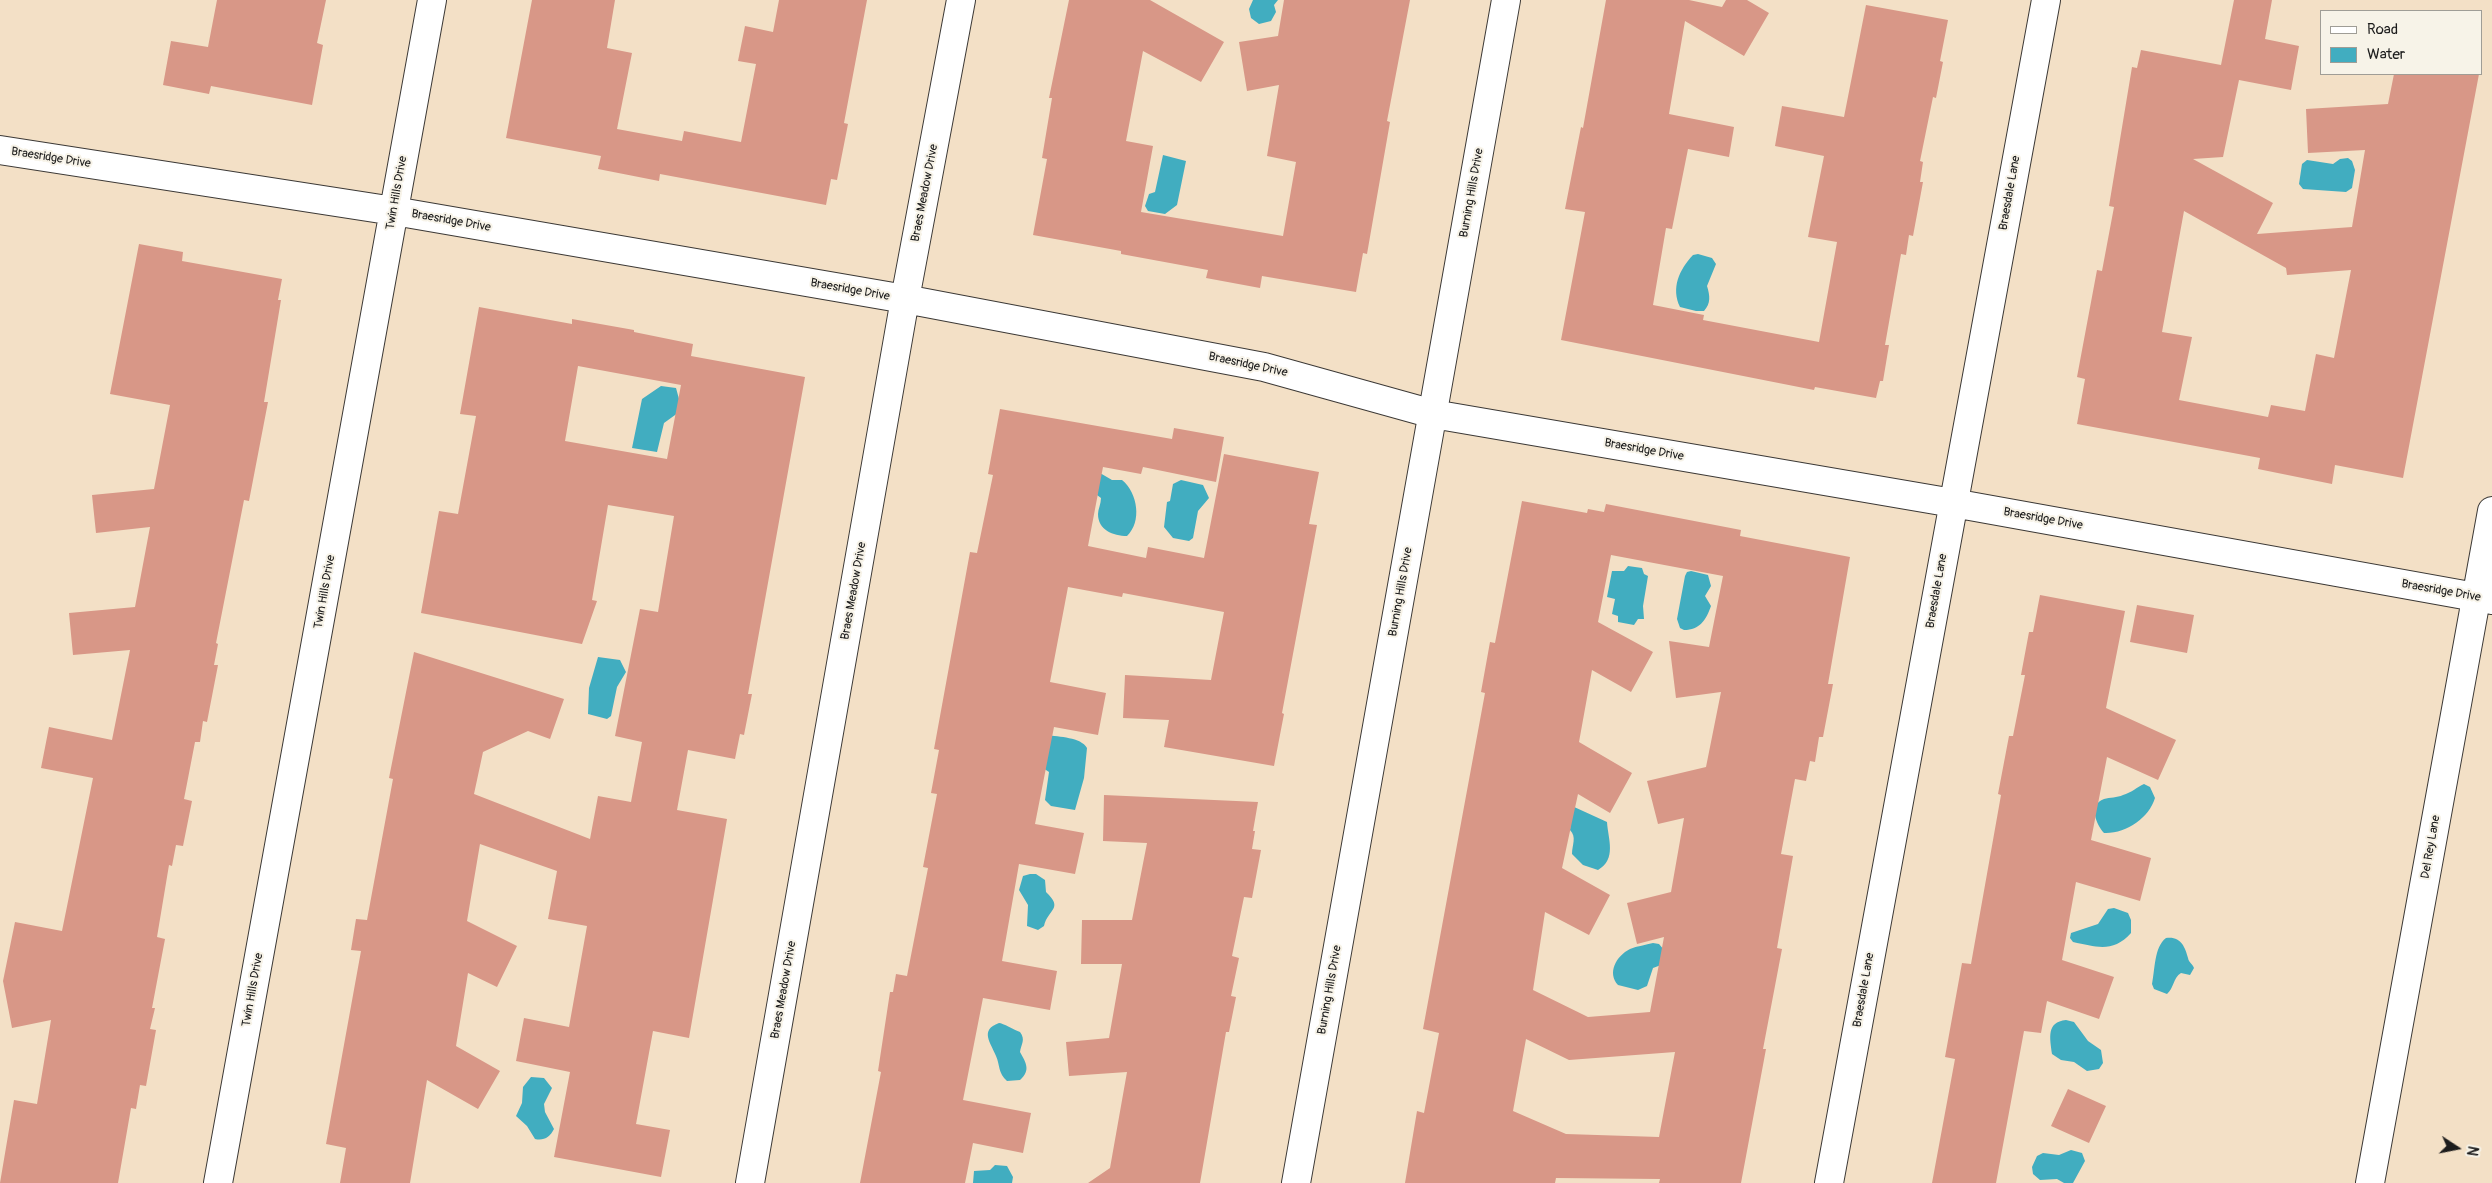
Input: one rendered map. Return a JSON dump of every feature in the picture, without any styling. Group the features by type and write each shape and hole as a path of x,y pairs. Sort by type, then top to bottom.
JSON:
{"street":[{"name":"Twin Hills Drive","path":"218,1183 432,0"},
{"name":"Braes Meadow Drive","path":"750,1183 905,299 961,0"},
{"name":"Burning Hills Drive","path":"1296,1183 1506,0"},
{"name":"Braesdale Lane","path":"1829,1183 2046,0"},
{"name":"Braesridge Drive","path":"0,150 394,212 905,299 1264,367 1432,414 1953,503 2484,599"},
{"name":"Del Rey Lane","path":"2370,1183 2484,599 2492,511"}],"water":[{"path":"1253,0 1278,0 1274,5 1276,12 1271,21 1259,24 1251,18 1249,9"},
{"path":"1163,155 1186,161 1177,205 1165,214 1148,211 1145,206 1149,194 1155,192"},
{"path":"2348,158 2352,161 2355,170 2352,188 2346,192 2303,189 2299,184 2302,164 2307,160 2333,164 2340,159"},
{"path":"1698,254 1712,258 1716,264 1707,286 1709,299 1704,311 1680,307 1676,293 1680,273 1693,255"},
{"path":"661,386 676,388 682,410 664,423 657,452 632,448 642,399"},
{"path":"1100,473 1112,480 1122,480 1132,492 1135,500 1136,516 1132,530 1127,536 1107,531 1099,520 1098,514 1101,498 1097,495"},
{"path":"1181,480 1203,485 1209,498 1198,511 1193,538 1189,541 1173,538 1164,527 1167,502 1170,501 1173,484"},
{"path":"1628,566 1642,568 1644,574 1648,576 1643,606 1644,619 1638,619 1634,625 1618,622 1618,616 1612,614 1615,599 1607,597 1612,571 1624,571"},
{"path":"1691,571 1708,575 1711,586 1705,596 1711,606 1702,623 1690,630 1684,630 1680,628 1677,619 1685,576 1687,572"},
{"path":"598,657 620,660 626,672 617,687 611,716 607,719 588,714 589,688"},
{"path":"1047,735 1075,740 1084,744 1087,748 1084,778 1075,810 1051,806 1045,800 1049,772 1043,768"},
{"path":"2144,784 2150,787 2155,798 2148,812 2128,828 2112,833 2104,833 2098,825 2095,815 2096,806 2099,802 2126,794"},
{"path":"1572,806 1607,822 1610,842 1608,860 1598,870 1583,865 1572,854 1574,838 1570,830"},
{"path":"1036,874 1045,880 1046,892 1054,902 1053,909 1044,926 1038,930 1027,926 1028,905 1019,890 1023,876"},
{"path":"2114,908 2128,913 2131,920 2131,933 2118,944 2097,947 2073,942 2070,938 2071,933 2098,924 2108,909"},
{"path":"2166,938 2175,939 2182,943 2194,968 2190,975 2181,973 2178,975 2167,994 2154,989 2152,984 2157,953"},
{"path":"1653,943 1659,944 1664,950 1661,965 1653,968 1647,986 1638,990 1618,985 1613,975 1617,960 1630,949"},
{"path":"2060,1021 2074,1022 2088,1041 2101,1050 2103,1063 2099,1069 2087,1071 2074,1062 2061,1060 2052,1054 2050,1037 2052,1027"},
{"path":"999,1023 1020,1032 1022,1035 1023,1040 1020,1052 1026,1063 1026,1070 1020,1080 1007,1081 1004,1078 989,1042 989,1029"},
{"path":"531,1077 544,1078 552,1088 544,1104 545,1112 554,1129 544,1139 535,1139 527,1126 516,1116 522,1103 523,1087"},
{"path":"2071,1150 2082,1153 2085,1161 2073,1183 2064,1183 2057,1179 2040,1180 2033,1174 2032,1167 2037,1156 2043,1153 2059,1155"},
{"path":"995,1165 1007,1166 1013,1177 1012,1183 973,1183 974,1171 990,1170"}],"building":[{"path":"217,0 326,0 317,43 323,45 312,105 211,86 209,94 163,85 171,41 208,47"},
{"path":"532,0 615,0 607,48 632,53 617,129 682,141 684,131 741,142 756,64 738,61 745,26 773,32 779,0 867,0 844,123 848,124 837,180 831,179 826,205 660,174 659,181 598,169 601,156 506,138"},
{"path":"1069,0 1150,0 1224,42 1201,82 1143,51 1126,141 1153,146 1141,212 1283,236 1296,162 1267,156 1279,85 1247,91 1239,42 1278,36 1284,0 1410,0 1387,121 1390,122 1367,254 1363,253 1356,292 1262,276 1260,288 1206,278 1208,270 1121,254 1121,251 1033,235 1047,159 1042,158 1052,98 1049,98"},
{"path":"1606,0 1689,0 1722,7 1726,0 1747,0 1769,13 1744,56 1685,21 1669,114 1734,127 1729,157 1688,149 1672,229 1666,228 1653,305 1704,315 1703,320 1819,342 1837,242 1808,237 1824,156 1775,146 1782,106 1844,117 1866,5 1948,20 1940,61 1943,62 1936,98 1933,97 1920,161 1923,162 1920,182 1923,182 1913,236 1909,235 1906,255 1901,254 1885,345 1889,345 1883,381 1880,381 1876,398 1815,387 1814,390 1561,340 1585,212 1565,209 1581,127 1583,128"},
{"path":"2234,0 2272,0 2265,39 2299,46 2291,90 2239,80 2223,157 2193,159 2273,203 2257,234 2352,227 2365,150 2308,153 2306,109 2388,104 2394,75 2479,75 2403,478 2335,465 2332,484 2258,469 2260,458 2077,424 2085,379 2077,377 2097,270 2102,271 2114,207 2109,206 2132,67 2137,68 2141,50 2221,65","holes":["2184,211 2286,268 2287,275 2351,270 2334,358 2316,354 2305,411 2271,405 2268,417 2179,400 2192,337 2162,332"]},
{"path":"139,244 183,252 182,261 282,279 278,300 281,300 264,402 268,402 249,501 244,500 216,643 218,644 214,665 218,665 207,722 203,721 200,742 195,742 184,799 192,801 183,846 176,845 172,866 169,865 157,937 165,939 152,1008 155,1008 150,1029 156,1030 146,1086 140,1085 136,1109 131,1108 118,1183 0,1183 14,1100 37,1104 51,1020 12,1028 3,981 15,922 62,931 93,778 41,768 49,727 112,740 130,650 73,655 69,613 135,607 150,527 96,533 92,495 154,489 170,405 110,394"},
{"path":"479,307 572,324 572,319 634,330 634,332 693,344 691,356 805,377 748,694 752,694 744,735 740,734 735,759 688,750 677,810 727,819 689,1038 653,1031 636,1124 670,1130 661,1177 554,1157 570,1072 516,1061 524,1018 569,1027 587,926 548,919 557,871 480,844 467,921 517,946 497,987 468,973 456,1046 500,1071 478,1109 427,1080 410,1183 340,1183 346,1148 326,1144 361,951 351,950 356,919 367,920 393,779 389,778 414,652 564,699 550,739 528,731 483,752 474,794 590,839 598,796 631,802 642,742 615,736 640,609 658,612 674,516 608,505 592,600 597,601 582,644 421,613 439,511 458,514 476,416 460,414","holes":["578,366 681,385 667,459 565,441"]},
{"path":"1000,409 1172,439 1174,428 1224,437 1216,482 1143,467 1141,474 1103,467 1088,546 1146,558 1148,547 1204,558 1224,454 1319,472 1309,524 1317,525 1282,713 1284,714 1274,766 1164,747 1169,720 1123,718 1125,675 1211,680 1224,612 1123,593 1122,597 1068,587 1050,682 1106,693 1098,735 1054,727 1035,824 1084,833 1075,874 1019,864 1002,961 1057,971 1050,1010 983,998 963,1100 1031,1113 1023,1153 973,1143 965,1183 860,1183 881,1072 878,1071 890,992 893,992 896,974 907,976 928,868 923,867 937,794 931,793 939,750 934,749 970,552 977,553 993,475 988,474"},
{"path":"1522,501 1587,513 1588,509 1604,512 1606,504 1741,530 1740,536 1850,557 1828,684 1833,684 1823,737 1819,737 1815,762 1810,761 1806,781 1795,779 1781,854 1793,856 1777,948 1782,949 1741,1183 1659,1183 1660,1179 1556,1178 1555,1183 1405,1183 1417,1111 1424,1113 1439,1033 1423,1029 1485,693 1481,692 1490,642 1495,643","holes":["1611,555 1723,576 1709,647 1669,641 1676,698 1721,692 1706,767 1647,781 1658,824 1684,818 1671,892 1627,903 1637,944 1664,937 1650,1012 1588,1017 1533,990 1545,912 1589,935 1610,895 1562,868 1578,794 1610,813 1632,773 1579,742 1592,670 1631,692 1653,652 1598,622","1526,1039 1569,1060 1675,1052 1659,1137 1566,1134 1513,1111"]},
{"path":"2040,595 2125,611 2106,708 2176,740 2158,780 2107,757 2091,840 2151,858 2140,901 2076,882 2062,960 2114,977 2099,1019 2047,1001 2041,1033 2024,1031 1996,1183 1932,1183 1955,1059 1945,1057 1962,963 1971,964 2001,795 1998,794 2009,736 2013,736 2025,675 2021,675 2029,632 2033,632"},
{"path":"2137,605 2194,615 2187,653 2130,642"},
{"path":"1104,795 1258,802 1252,849 1261,850 1252,898 1244,897 1232,956 1239,958 1231,996 1236,997 1229,1032 1226,1032 1200,1183 1088,1183 1110,1168 1127,1072 1069,1076 1066,1042 1109,1038 1122,964 1081,964 1082,920 1132,920 1147,843 1103,841"},
{"path":"2068,1089 2106,1106 2089,1143 2051,1126"}]}
